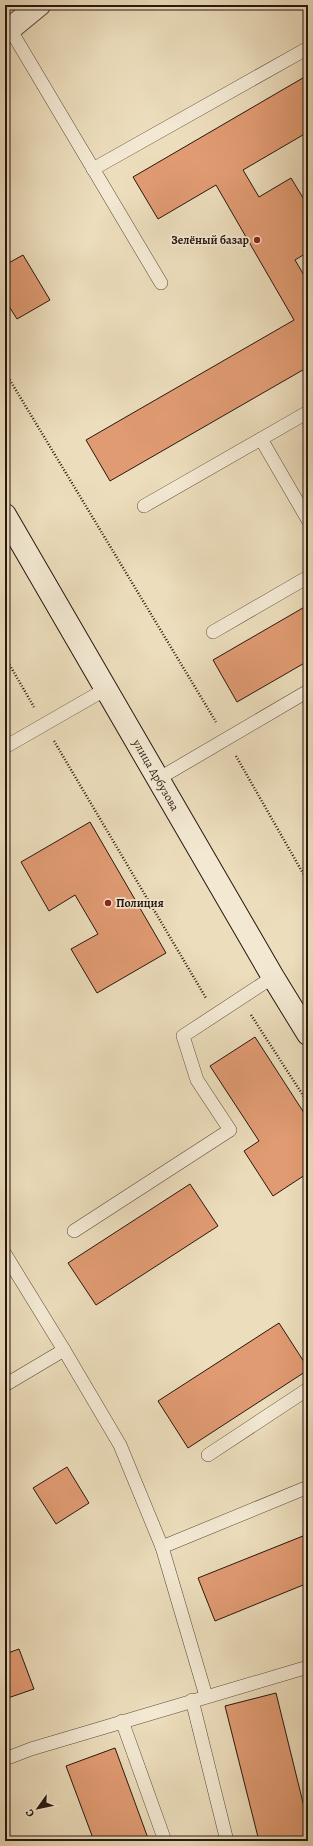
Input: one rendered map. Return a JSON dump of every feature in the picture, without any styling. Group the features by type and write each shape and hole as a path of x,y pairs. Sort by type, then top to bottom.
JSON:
{"street":[{"path":"7,31 39,5"},
{"name":"улица Арбузова","path":"5,515 273,977 308,1034"}],"lane":[{"path":"7,31 93,168 161,283"},
{"path":"93,168 308,48"},
{"path":"144,506 308,412"},
{"path":"261,439 308,520"},
{"path":"213,632 308,577"},
{"path":"5,747 106,689"},
{"path":"158,779 308,691"},
{"path":"74,1231 230,1130 197,1080 183,1036 273,977"},
{"path":"5,1254 120,1445 162,1547 206,1696"},
{"path":"5,1385 64,1350"},
{"path":"208,1455 308,1389"},
{"path":"162,1547 308,1488"},
{"path":"5,1759 31,1749 122,1721 308,1667"},
{"path":"192,1700 227,1841"},
{"path":"122,1721 165,1841"}],"path":[{"path":"5,372 227,739 308,882"},
{"path":"5,657 216,1014"},
{"path":"240,998 308,1103"}],"building":[{"path":"308,75 308,132 243,170 259,197 291,178 308,206 308,252 295,260 308,282 308,367 110,481 86,440 294,320 216,185 158,219 133,177"},
{"path":"23,255 50,300 17,319 5,300 5,265"},
{"path":"308,605 308,661 237,702 213,660"},
{"name":"Полиция","path":"90,822 166,953 97,993 71,949 98,934 75,895 49,911 21,862"},
{"path":"255,1037 308,1119 308,1173 273,1196 244,1151 259,1141 210,1066"},
{"path":"190,1184 218,1226 96,1305 68,1263"},
{"path":"279,1323 308,1370 188,1448 158,1401"},
{"path":"67,1467 89,1503 56,1524 33,1488"},
{"path":"308,1534 308,1583 215,1621 198,1578"},
{"path":"19,1649 34,1689 5,1699 5,1654"},
{"path":"276,1693 308,1823 308,1841 259,1841 225,1706"},
{"path":"115,1748 149,1841 94,1841 66,1766"}],"place":[{"name":"Зелёный базар","path":"257,240"},
{"name":"Полиция","path":"108,903"}]}
